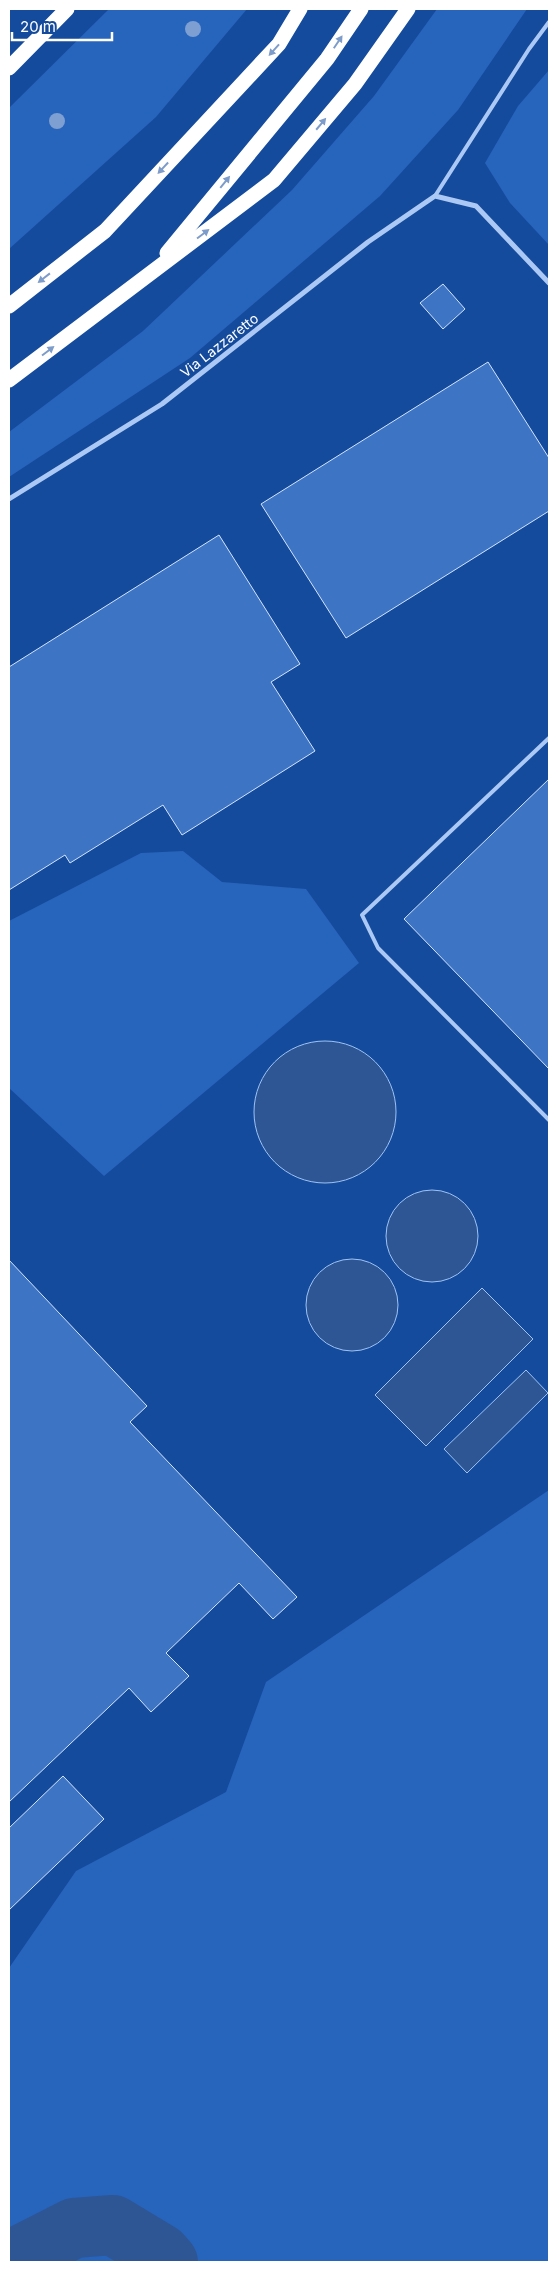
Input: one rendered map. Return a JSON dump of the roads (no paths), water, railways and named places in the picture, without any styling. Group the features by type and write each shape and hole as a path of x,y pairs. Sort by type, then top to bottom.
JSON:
{"highway":[{"path":"9,68 67,9"},
{"path":"9,306 105,231 279,44 300,9"},
{"path":"150,274 327,59 361,9"},
{"path":"9,380 274,180 354,84 408,9"}],"street":[{"path":"435,196 476,206 549,283"},
{"name":"Via Lazzaretto","path":"9,499 162,404 368,242 435,196"}],"lane":[{"path":"435,196 528,49 549,22"},
{"path":"549,738 362,915 378,948 549,1120"}],"waterway":[{"path":"9,2261 74,2228 113,2225 161,2254 168,2262"}]}
